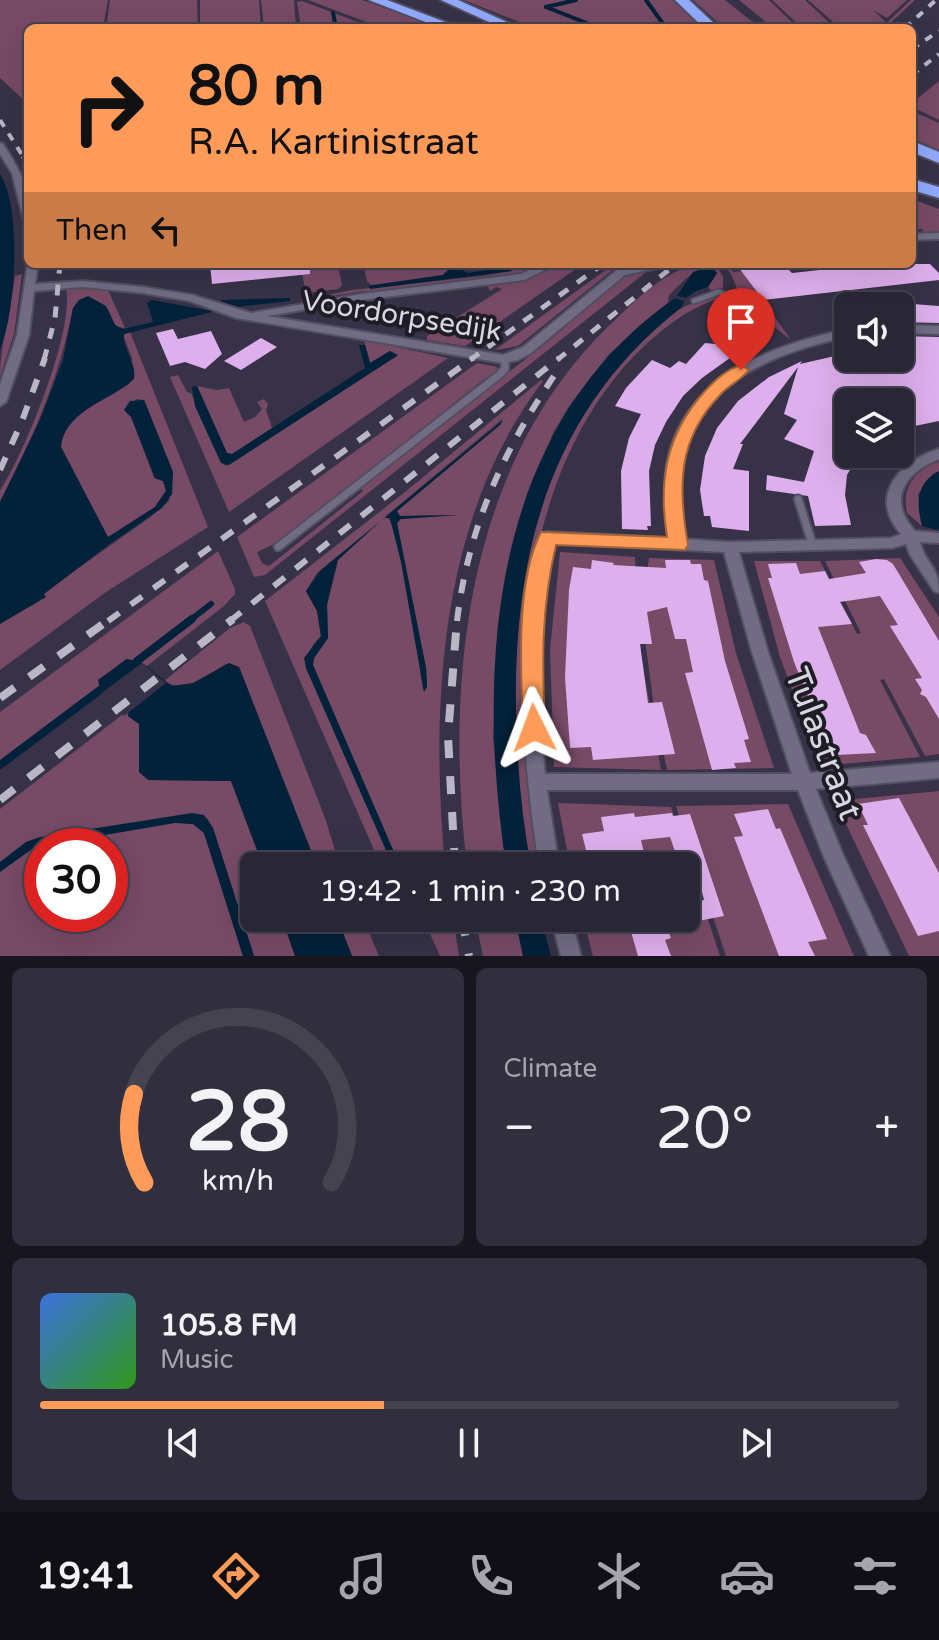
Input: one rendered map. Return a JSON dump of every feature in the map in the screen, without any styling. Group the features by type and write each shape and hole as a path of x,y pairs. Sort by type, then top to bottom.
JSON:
{"highway":[{"path":"375,0 443,24"},
{"path":"414,0 470,24"},
{"path":"447,0 504,24"},
{"path":"681,0 708,24"},
{"path":"916,148 939,158"},
{"path":"916,170 939,178"},
{"path":"916,185 939,193"}],"street":[{"path":"0,146 17,173 24,201"},
{"path":"916,237 939,236"},
{"path":"0,402 23,335 32,268"},
{"name":"Voordorpsedijk","path":"248,316 346,299 524,277 543,268"},
{"name":"Voordorpsedijk","path":"31,288 103,285 192,298 248,316 505,359 527,350 621,272 631,268"},
{"path":"914,329 939,330"},
{"path":"678,545 671,503 672,476 676,452 685,429 699,408 717,388 764,357 790,346 834,336"},
{"path":"939,454 911,466 897,485 895,512 911,536 915,551 939,587"},
{"path":"547,852 536,782 530,646 537,582 548,537 730,547 892,543 911,536 939,538"},
{"name":"Tulastraat","path":"730,547 760,661 803,781 880,956"},
{"path":"536,782 667,785 803,781 939,770"},
{"path":"565,932 571,956"}],"lane":[{"path":"694,301 719,292 732,298"},
{"path":"278,547 499,375 505,369 505,359"},
{"path":"798,499 813,546"}],"shaded area":[{"path":"0,0 108,0 104,24 24,24 24,100 0,78"},
{"path":"110,0 197,0 198,24 107,24"},
{"path":"200,0 259,0 261,24 200,24"},
{"path":"261,0 294,0 296,24 264,24"},
{"path":"308,0 362,0 430,24 371,24"},
{"path":"464,0 672,0 699,24 524,24"},
{"path":"693,0 725,0 755,24 720,24"},
{"path":"739,0 769,0 794,24 768,24"},
{"path":"772,0 805,0 831,24 798,24"},
{"path":"808,0 907,0 887,18 873,10 885,21 881,24 835,24"},
{"path":"911,0 915,0 889,24 885,24"},
{"path":"302,1 363,24 300,24 297,2"},
{"path":"939,81 939,120 916,109 916,100"},
{"path":"916,113 939,123 939,150 916,140"},
{"path":"916,200 939,209 939,233 924,233 922,229 916,229"},
{"path":"301,268 339,268 342,285 338,289 306,293"},
{"path":"364,268 449,268 443,275 371,285"},
{"path":"536,268 520,275 372,293 364,291 295,302 351,290"},
{"path":"548,268 577,268 465,346 427,340 427,336 502,289 496,287 490,291 486,283 533,277"},
{"path":"608,268 615,268 518,346 495,350"},
{"path":"686,268 705,268 669,295 668,303 609,354 569,406 552,435 498,625 493,738 505,852 466,852 460,719 465,645 477,572 498,502 527,435 566,374 616,319 666,277"},
{"path":"713,268 717,268 723,276 723,288 712,291 708,287 717,273"},
{"path":"726,268 734,272 742,271 791,340 742,301"},
{"path":"650,269 265,575 254,577 237,537 477,363 497,367 497,373 483,380 279,542 257,552 262,563 269,566 363,491 360,488 550,340 622,278"},
{"path":"22,274 14,334 0,377 15,276"},
{"path":"66,288 108,290 125,328 116,327 108,309 97,301 73,308 44,408 0,502 0,491 34,421 56,360 67,307"},
{"path":"713,297 720,298 694,309 669,325 624,367 586,420 559,478 540,540 528,605 524,672 525,738 539,852 529,852 515,738 515,671 520,605 532,540 552,478 580,420 617,367 646,336 683,307"},
{"path":"130,332 208,527 106,592 0,670 0,624 169,501 173,472 144,400 136,399 127,413 131,416 154,478 163,481 166,490 155,507 108,538 61,447 64,436 78,417 129,384 132,358 123,335"},
{"path":"364,340 448,358 229,512 170,377 178,375 187,392 191,393 221,463 226,466 397,356 390,351 370,363"},
{"path":"543,381 509,434 482,491 463,551 450,613 442,677 440,740 444,852 394,852 313,665 314,658 328,638 327,605 335,564 342,553 382,520 317,573 306,591 317,611 321,636 313,645 306,668 387,852 375,852 265,601","holes":["501,420 501,424 397,511 400,516 457,515 400,519 397,523 426,668 427,687 423,690 403,568 386,516"]},
{"path":"197,386 217,390 229,388 244,422 262,409 257,402 264,399 268,404 266,410 272,428 232,454 227,453"},
{"path":"939,462 939,471 933,474 918,494 922,526 907,513 906,495 912,481 923,469"},
{"path":"218,551 235,589 235,594 224,606 147,666 126,659 99,680 102,693 0,769 0,712"},
{"path":"560,552 635,557 641,655 661,770 554,767 550,650"},
{"path":"649,558 714,560 736,653 774,768 667,770 654,708 641,609"},
{"path":"900,558 939,617 939,754 925,756 884,679 880,680 920,757 820,766 780,657 754,561 820,561 857,634 861,633 825,561"},
{"path":"244,622 250,626 336,852 312,852 239,667 226,664 188,685 172,685 164,681 230,628"},
{"path":"127,711 128,716 139,724 148,780 231,781 258,852 240,852 240,912 207,818 181,823 193,824 204,833 243,956 0,956 0,809"},
{"path":"939,791 939,956 909,956 835,801"},
{"path":"558,803 671,807 686,852 567,852"},
{"path":"788,804 854,956 726,956 700,878 700,852 691,852 676,806"},
{"path":"700,895 720,956 593,956 587,932 700,932"},
{"path":"246,932 287,932 295,956 254,956"},
{"path":"343,932 369,932 379,956 352,956"},
{"path":"429,932 455,932 459,956 440,956"},
{"path":"478,932 518,932 523,956 483,956"}],"water":[{"path":"0,174 12,210 14,260 10,311 0,349"},
{"path":"458,268 468,273 517,268 370,289 369,286 443,275 450,269"},
{"path":"713,268 717,273 708,287 686,298 677,296 693,272"},
{"path":"88,296 106,306 115,325 123,329 153,322 147,303 152,300 206,310 224,306 221,300 290,298 290,301 228,308 124,334 134,379 79,415 64,434 61,447 108,537 155,507 166,491 163,481 155,478 131,417 124,410 130,401 144,400 173,472 172,494 162,508 44,594 46,597 0,624 0,502 40,420 63,360 73,308 79,300"},
{"path":"675,298 684,301 682,307 637,347 601,390 572,436 550,486 533,538 517,649 516,708 520,787 529,852 504,852 497,788 494,709 498,631 510,554 532,481 566,412 613,351"},
{"path":"359,345 365,345 370,363 390,351 398,355 229,465 221,463 195,406 192,387 197,386 227,453 232,454 365,368"},
{"path":"503,418 501,424 397,511 400,516 458,515 401,519 397,523 426,668 427,687 424,692 401,562 390,518 384,518"},
{"path":"939,471 937,530 922,526 919,502 926,481"},
{"path":"381,521 338,560 327,605 328,638 314,658 313,665 394,852 387,852 306,668 304,658 321,636 317,611 306,591 321,570"},
{"path":"127,659 141,662 172,686 193,683 229,663 239,667 312,852 258,852 231,781 148,780 139,772 139,724 128,716 129,712 101,692 98,680"},
{"path":"192,813 204,815 213,828 240,912 240,932 246,932 254,956 243,956 204,833 193,824 175,823 128,831 128,828 97,828"},
{"path":"24,844 24,855 0,872 0,862"},
{"path":"287,932 343,932 352,956 295,956"},
{"path":"518,932 545,932 551,956 523,956"}],"pier":[{"path":"142,663 166,683 124,716 100,694"}],"building":[{"path":"916,264 930,264 939,273 939,280 763,300 739,268 787,268 792,273 838,268 916,268"},
{"path":"210,268 310,268 310,274 212,284"},
{"path":"914,304 939,306 939,323 914,322"},
{"path":"749,328 766,340 734,355 702,378 683,396 666,422 655,445 649,471 651,526 647,526 648,530 622,529 621,471 629,438 641,414 615,406 626,388 652,360 670,368 679,361 686,364 705,343 715,344"},
{"path":"173,329 178,339 211,331 222,354 205,369 185,362 170,366 156,333"},
{"path":"914,336 939,337 939,421 914,426 914,388 834,388 834,468 851,468 845,495 851,525 815,526 808,496 766,490 767,475 804,482 814,451 784,439 797,420 784,414 798,367 740,444 743,444 733,469 749,471 749,531 712,527 710,516 704,516 700,490 705,456 717,428 738,401 769,377 802,361 800,364 834,356 834,372 914,372"},
{"path":"261,338 277,347 241,370 224,361"},
{"path":"876,559 893,564 939,641 939,719 926,697 920,694 922,690 915,679 922,678 890,626 898,625 880,596 840,602 852,624 818,627 860,733 866,735 876,753 836,755 829,738 825,738 794,662 768,578 772,578 768,564 796,563 800,574 825,571 829,579 866,573 859,562"},
{"path":"592,560 613,565 666,568 665,560 690,560 691,564 701,564 704,580 708,581 725,661 749,739 744,740 751,762 734,763 736,768 712,770 685,673 693,672 686,639 675,639 667,607 647,612 652,644 640,644 648,703 662,702 675,754 593,760 591,747 570,748 565,677 569,590 573,567 591,569"},
{"path":"899,798 939,873 939,931 918,936 863,825 868,825 858,804"},
{"path":"768,809 776,829 780,828 827,939 808,942 815,956 779,956 734,837 743,836 734,814"},
{"path":"634,813 635,817 690,814 724,916 700,921 700,901 704,900 700,884 700,852 675,852 670,837 641,840 644,852 586,852 582,834 604,831 601,817"},
{"path":"631,932 669,932 671,938 665,940 671,956 638,956"}],"waterway":[{"path":"576,0 546,7 589,24"},
{"path":"646,0 663,24"},
{"path":"333,13 335,24"},
{"path":"189,621 211,604"},
{"path":"137,661 192,619"},
{"path":"0,765 100,690"}],"railway":[{"path":"909,24 936,0"},
{"path":"916,46 939,31"},
{"path":"916,72 939,54"},
{"path":"0,120 24,158"},
{"path":"44,360 55,318 60,268"},
{"path":"470,360 597,268"},
{"path":"557,360 671,268"},
{"path":"0,470 45,358"},
{"path":"108,621 473,358"},
{"path":"230,621 559,358"},
{"path":"457,621 470,551 492,487 522,427 560,367"},
{"path":"0,698 110,619"},
{"path":"0,800 233,619"},
{"path":"454,852 448,736 457,619"},
{"path":"465,932 469,956"}],"route":[{"path":"534,728 530,646 537,582 548,537 678,545 671,503 676,452 685,429 699,408 717,388 741,370"}]}
